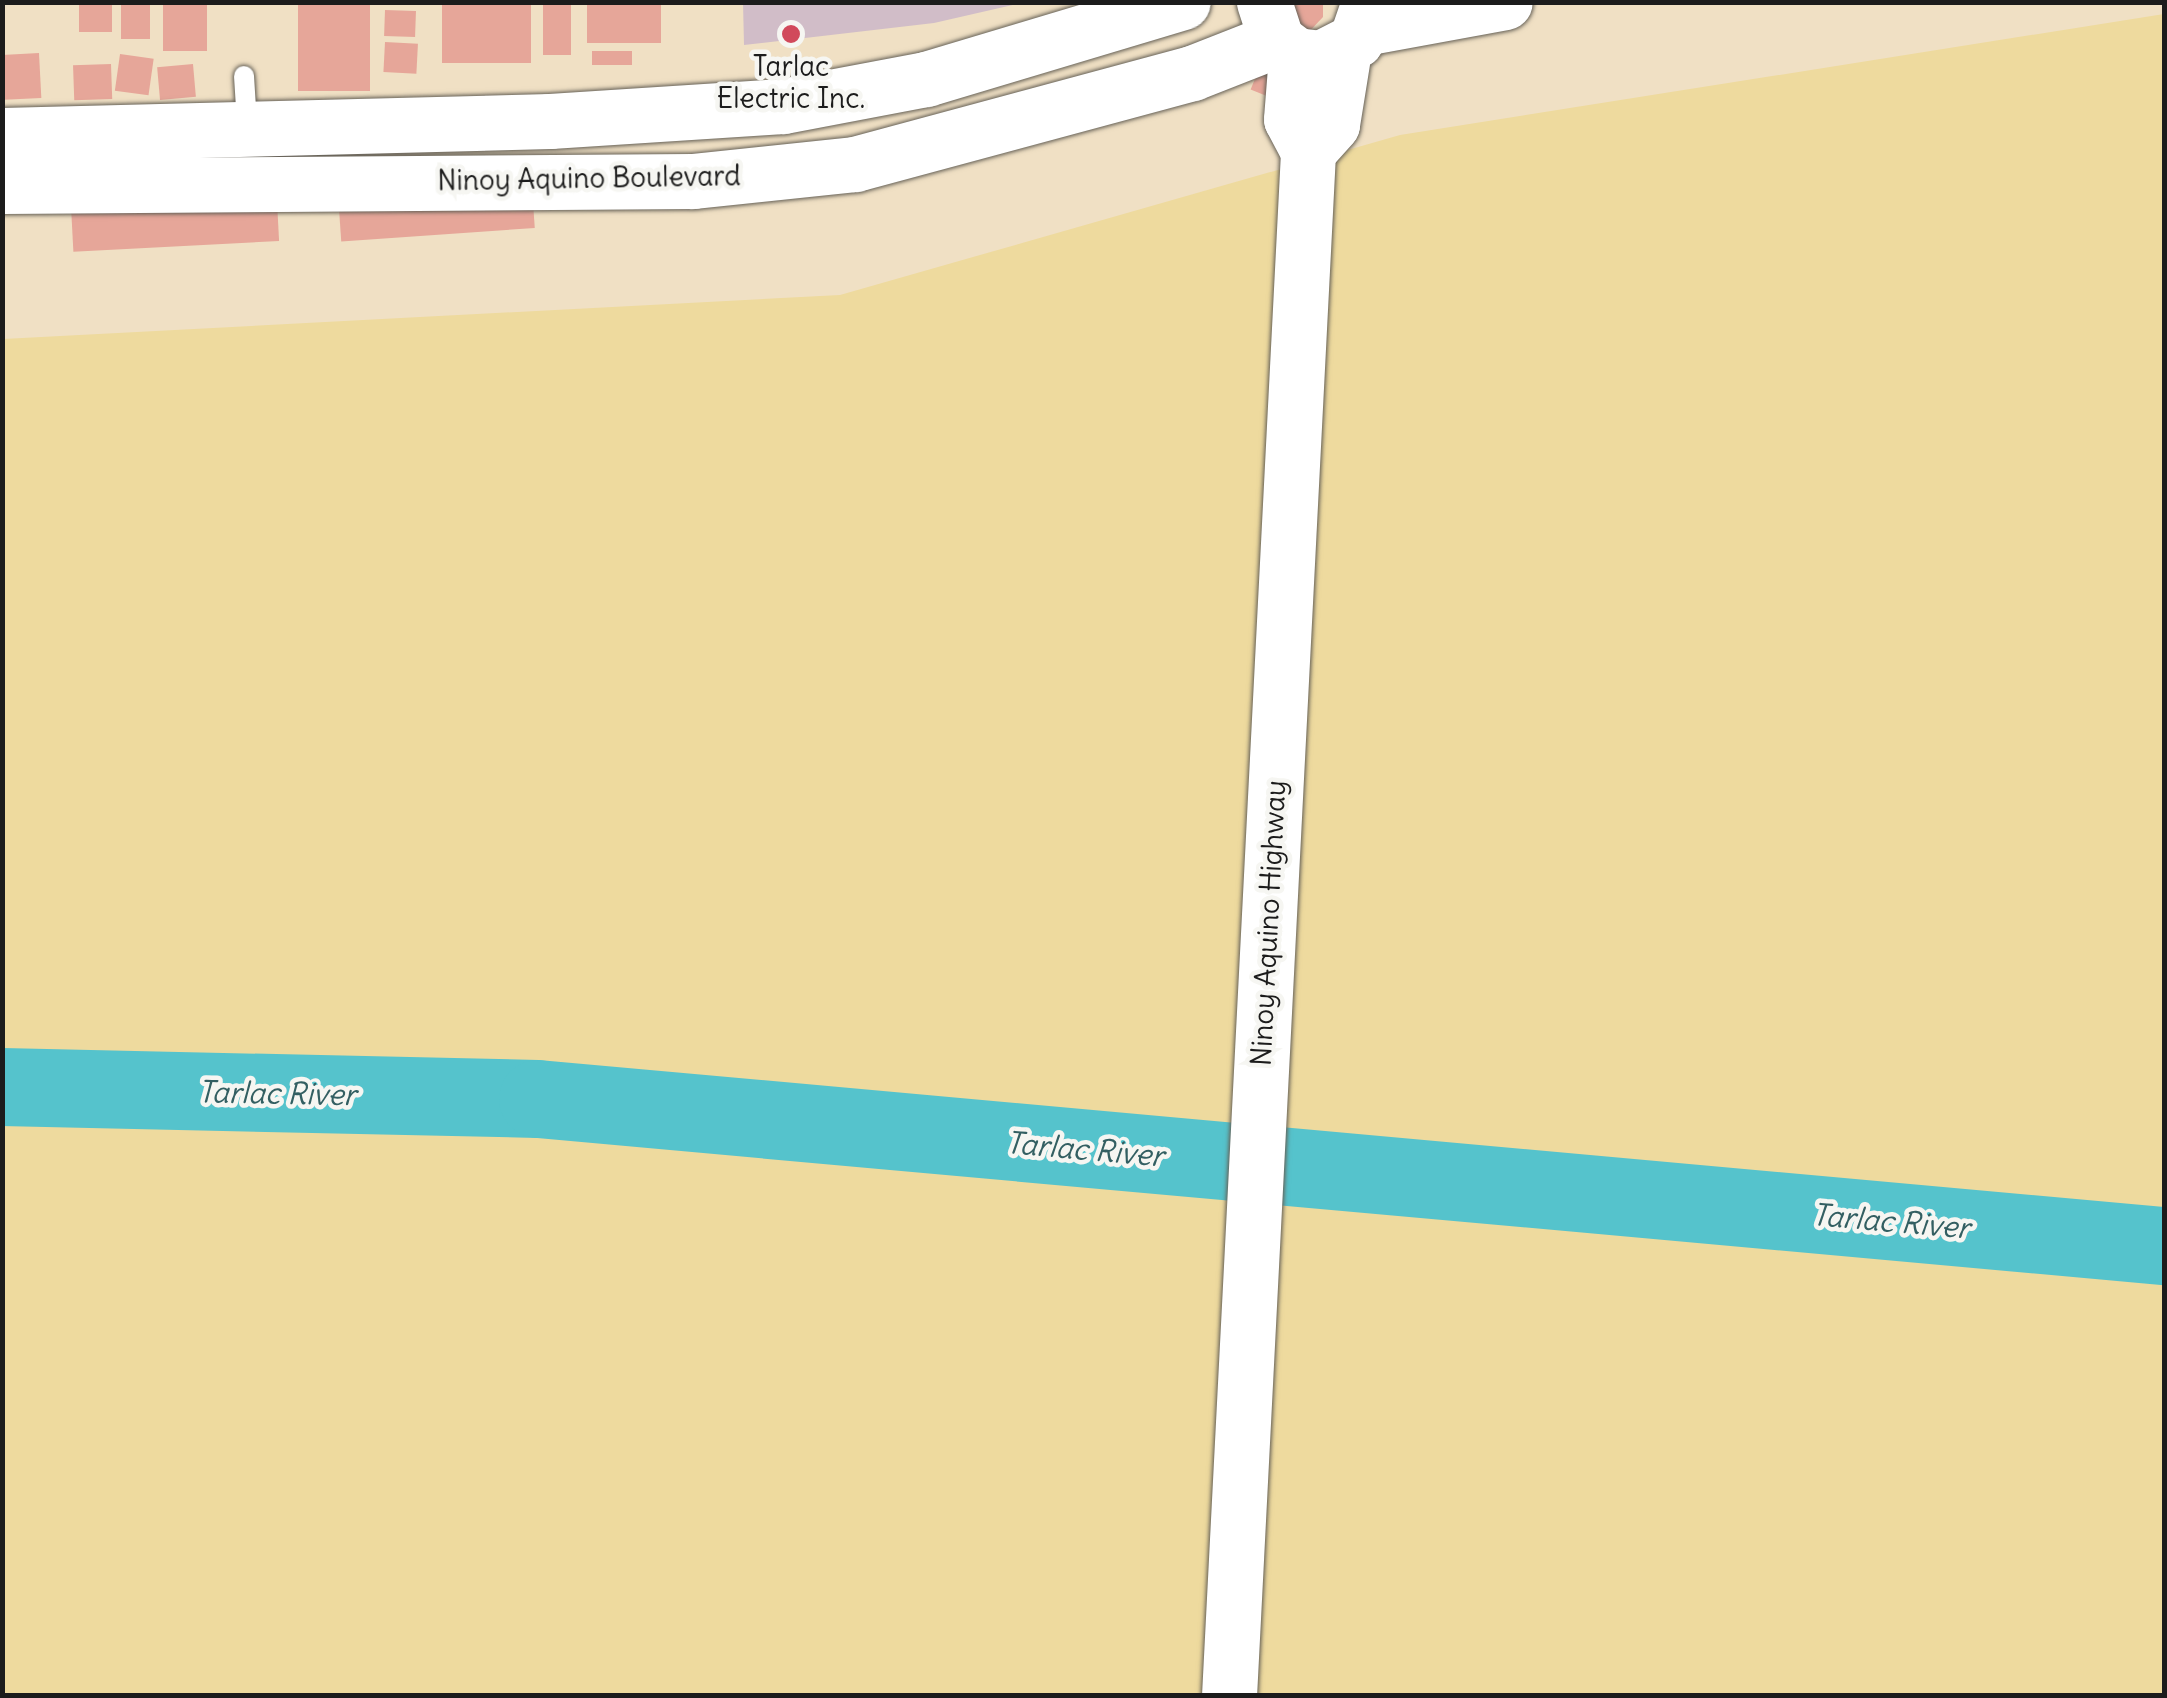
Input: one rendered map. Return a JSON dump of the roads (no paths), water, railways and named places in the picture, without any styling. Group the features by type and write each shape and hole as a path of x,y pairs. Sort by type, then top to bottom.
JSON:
{"main road":[{"path":"2,135 245,100 550,120 783,106 926,79 1183,2"},
{"name":"Ninoy Aquino Boulevard","path":"2,186 693,181 855,164 1192,73 1319,30 1504,3"},
{"name":"Ninoy Aquino Highway","path":"1229,1696 1308,164 1332,124 1319,30"}],"waterway":[{"name":"Tarlac River","path":"2,1087 538,1099 2164,1246"}],"place":[{"name":"Tarlac Electric Inc.","path":"791,34"}]}
